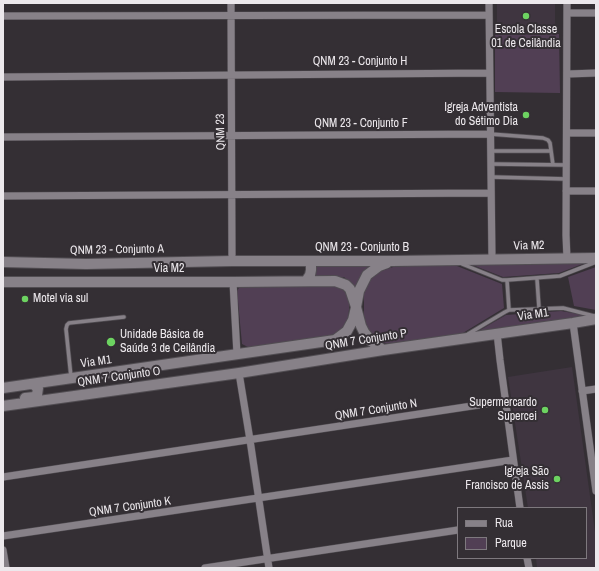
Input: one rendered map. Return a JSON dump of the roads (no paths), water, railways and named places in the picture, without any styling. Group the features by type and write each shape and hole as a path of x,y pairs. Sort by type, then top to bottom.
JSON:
{"main road":[{"name":"Via M2","path":"492,260 596,258"},
{"name":"QNM 23 - Conjunto B","path":"232,261 492,260"},
{"name":"QNM 23 - Conjunto A","path":"3,262 86,264 232,261"},
{"path":"306,281 311,270 311,265 308,261"},
{"path":"383,350 371,341 364,332 356,307 359,291 367,275 379,266 393,261"},
{"path":"29,263 34,281"},
{"path":"34,281 40,263"},
{"name":"Via M2","path":"3,282 233,282 335,280 346,284 353,296 356,307"},
{"name":"Via M1","path":"3,388 335,340 347,331 353,320 356,307"},
{"name":"Via M1","path":"498,334 573,323 596,318"},
{"name":"QNM 7 Conjunto P","path":"239,373 383,350 498,334"},
{"path":"55,399 50,397 48,393 49,388 52,386 102,378 124,371"},
{"name":"QNM 7 Conjunto O","path":"3,406 239,373"},
{"path":"3,401 36,396 38,393 38,388 33,384"}],"street":[{"name":"QNM 23","path":"231,3 233,195 232,261"},
{"path":"489,3 490,193 492,260"},
{"path":"567,3 567,259"},
{"path":"568,13 596,13"},
{"path":"3,16 231,14 489,15"},
{"name":"QNM 23 - Conjunto H","path":"3,77 489,73"},
{"path":"568,74 596,73"},
{"path":"567,132 596,132"},
{"name":"QNM 23 - Conjunto F","path":"3,137 490,134"},
{"path":"566,191 596,191"},
{"path":"3,196 490,193"},
{"path":"233,282 237,354"},
{"path":"573,323 582,391 593,449 596,491"},
{"path":"498,334 505,401 520,507"},
{"path":"239,373 269,568"},
{"path":"582,391 596,389"},
{"name":"QNM 7 Conjunto N","path":"3,477 505,401"},
{"name":"QNM 7 Conjunto K","path":"3,536 513,460"},
{"path":"205,568 457,530"},
{"path":"3,550 6,568"}],"lane":[{"path":"490,134 544,138 550,143 553,165"},
{"path":"490,150 551,151"},
{"path":"490,164 567,165"},
{"path":"490,177 567,179"},
{"path":"454,260 502,280 537,279 566,275 596,262"},
{"path":"537,279 539,308"},
{"path":"507,280 509,310"},
{"path":"460,339 509,310 563,308 596,318"},
{"path":"72,378 66,329 67,325 69,323 124,317"}],"place":[{"name":"Escola Classe 01 de Ceilândia","path":"526,16"},
{"name":"Igreja Adventista do Sétimo Dia","path":"526,115"},
{"name":"Motel via sul","path":"25,299"},
{"name":"Unidade Básica de Saúde 3 de Ceilândia","path":"111,342"},
{"name":"Supermercardo Supercei","path":"545,410"},
{"name":"Igreja São Francisco de Assis","path":"557,479"}]}
